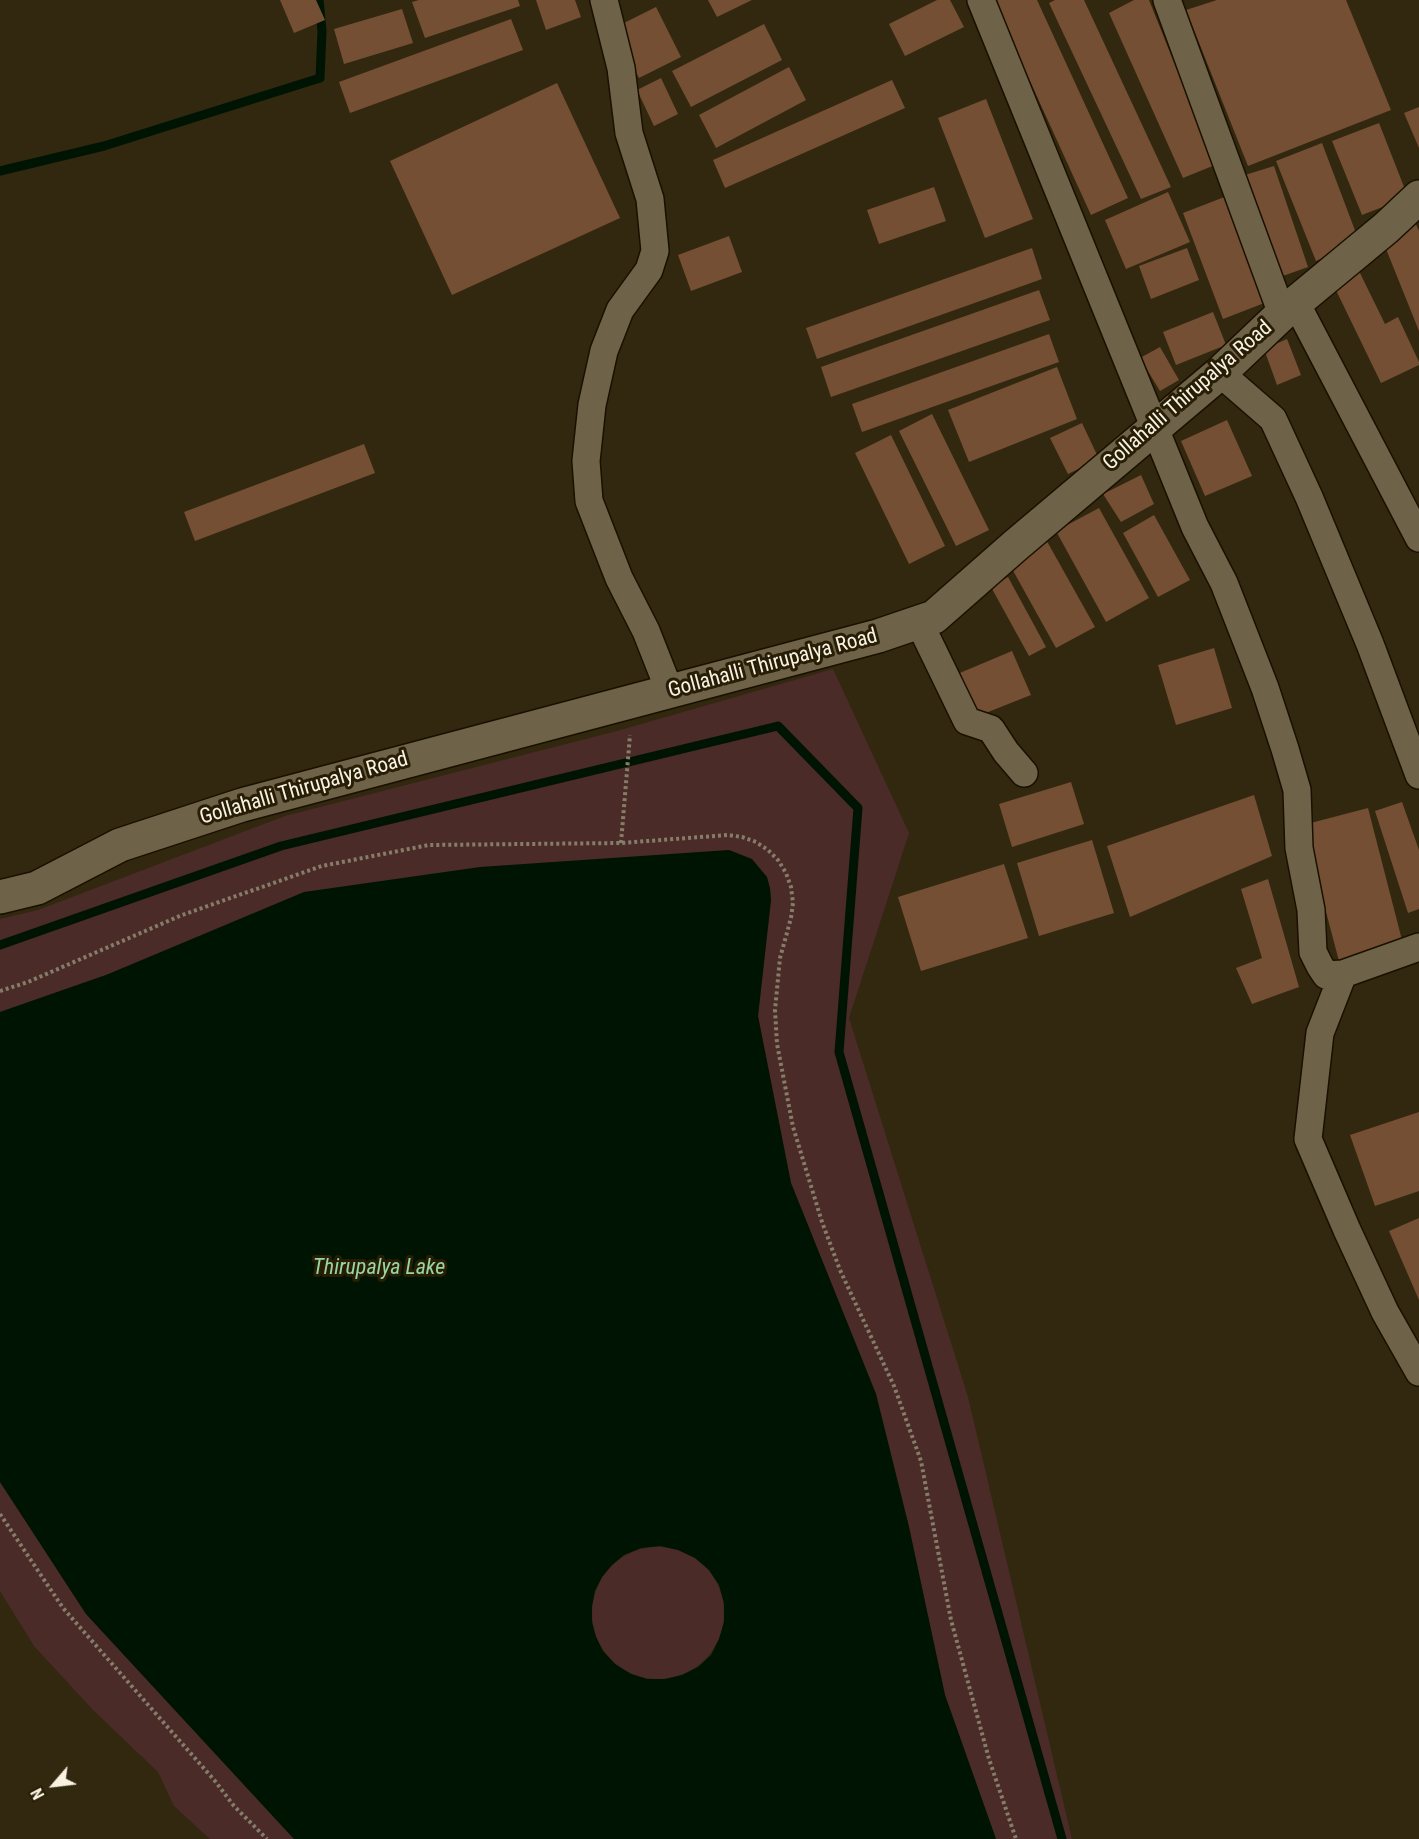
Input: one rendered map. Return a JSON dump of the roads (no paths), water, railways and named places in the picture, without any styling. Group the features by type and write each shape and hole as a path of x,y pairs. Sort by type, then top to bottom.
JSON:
{"street":[{"path":"604,0 621,68 629,133 650,199 656,251 649,270 620,310 604,351 592,405 588,438 586,461 589,501 619,578 646,631 670,692"},
{"path":"981,0 1195,527 1224,583 1286,748 1297,790 1299,848 1311,910 1313,952 1326,975 1343,974 1419,946"},
{"path":"1167,0 1289,308 1419,538"},
{"name":"Gollahalli Thirupalya Road","path":"0,897 37,888 120,845 231,808 878,636 934,617 1220,373 1289,308 1386,228 1419,197"},
{"path":"1220,373 1273,419 1309,497 1370,644 1419,775"},
{"path":"919,622 967,721 991,729 1006,752 1024,773"},
{"path":"1343,974 1320,1033 1308,1139 1385,1312 1419,1372"}],"water":[{"name":"Thirupalya Lake","path":"729,850 752,859 767,877 771,900 758,1016 791,1183 876,1394 909,1527 945,1695 996,1839 294,1839 86,1614 0,1482 0,1012 106,975 304,892 480,867","holes":["660,1546 678,1550 695,1558 709,1570 719,1585 724,1603 724,1622 711,1655 698,1667 682,1675 665,1679 647,1679 631,1674 615,1664 603,1651 592,1622 595,1591 602,1577 624,1555 641,1548"]}],"waterway":[{"path":"0,171 104,146 320,78 322,31 319,0"},
{"path":"0,945 281,846 778,726 858,808 839,1052 1062,1839"}]}
